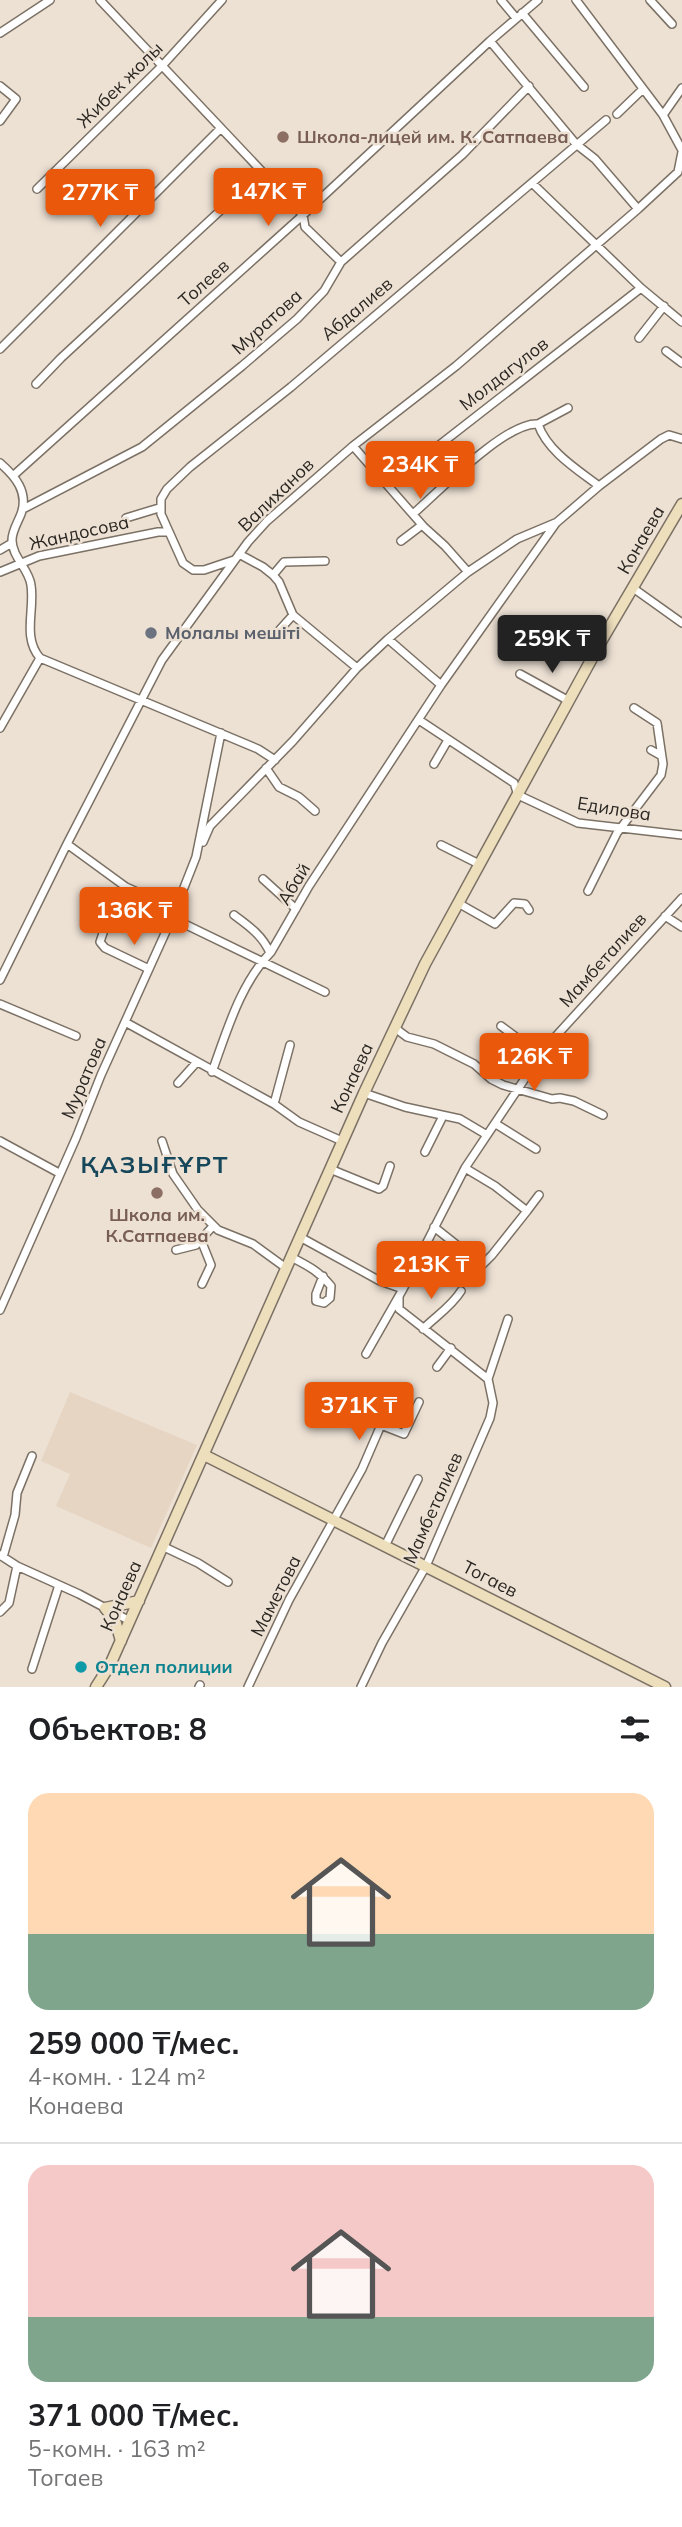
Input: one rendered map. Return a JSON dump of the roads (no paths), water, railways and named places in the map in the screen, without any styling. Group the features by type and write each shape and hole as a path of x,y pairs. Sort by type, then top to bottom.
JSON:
{"main road":[{"name":"Конаева","path":"96,1687 121,1641 342,1141 395,1028 479,864 633,588 679,518 682,504"},
{"name":"Тогаев","path":"204,1455 665,1687"},
{"path":"121,1641 115,1620 105,1608 139,1601"}],"street":[{"path":"0,33 50,0"},
{"path":"100,0 303,215 305,227 341,262"},
{"name":"Жибек жолы","path":"37,189 162,66 222,0"},
{"path":"500,0 519,15 584,87"},
{"name":"Толеев","path":"14,475 303,215 489,41 538,0"},
{"path":"576,0 663,115 682,151"},
{"path":"650,0 672,24"},
{"path":"489,41 576,144 595,159 638,209"},
{"path":"0,86 16,99 0,121"},
{"name":"Муратова","path":"23,509 142,447 297,319 324,291 341,262 462,155 529,86"},
{"path":"663,115 682,88"},
{"path":"617,114 643,89"},
{"name":"Абдалиев","path":"160,503 167,489 190,467 291,387 362,324 533,184 606,120"},
{"path":"0,349 221,128"},
{"name":"Валиханов","path":"0,980 162,660 237,557 267,521 352,446 456,366 638,209 678,172 682,151"},
{"path":"36,384 262,172"},
{"path":"533,184 641,288 682,322"},
{"name":"Молдагулов","path":"388,485 641,288"},
{"path":"639,338 664,306"},
{"path":"666,351 682,363"},
{"path":"413,514 490,445 568,408"},
{"path":"538,424 541,432 570,465 599,486"},
{"path":"556,523 661,439 669,435 682,439"},
{"path":"352,446 422,526 445,546 468,572"},
{"path":"0,463 21,485 23,509 12,542 0,550"},
{"path":"126,518 160,503 167,532 183,563 193,570 204,570 237,557 263,567 279,582 293,615 357,668"},
{"name":"Муратова","path":"0,1310 210,825 275,760 357,668 388,639 468,572 517,539 556,523"},
{"name":"Абай","path":"212,1072 240,999 262,961 270,953 309,887 441,685 556,523"},
{"path":"401,541 422,526"},
{"name":"Жандосова","path":"0,572 20,563 68,550 158,531 167,532"},
{"path":"12,542 31,582 30,634 32,649 40,658 221,733 238,743 258,749 275,760"},
{"path":"273,575 284,562 325,561"},
{"path":"633,588 682,623"},
{"path":"275,635 293,615"},
{"path":"388,639 441,685"},
{"path":"0,728 40,658"},
{"path":"520,674 569,701"},
{"path":"588,891 622,827 660,775 663,764 657,723 634,708"},
{"path":"419,720 514,783 517,795"},
{"name":"Муратова","path":"196,857 221,733"},
{"path":"434,764 448,740"},
{"path":"651,750 660,755"},
{"path":"266,768 279,787 291,792 315,811"},
{"name":"Едилова","path":"517,795 578,823 682,835"},
{"path":"67,844 126,887 175,909"},
{"path":"441,845 479,864"},
{"path":"263,878 296,909"},
{"name":"Мамбеталиев","path":"366,1354 401,1293 465,1168 540,1055 682,898"},
{"path":"458,903 495,924 514,903 525,904 529,910"},
{"path":"234,915 253,930 267,945 270,953"},
{"path":"665,916 682,927"},
{"path":"172,918 326,992"},
{"path":"104,930 100,942 105,948 149,969"},
{"path":"0,1004 76,1036"},
{"path":"125,1022 274,1104 299,1122 342,1141"},
{"path":"500,1026 540,1055"},
{"path":"395,1028 407,1037 434,1044 465,1060 503,1085 552,1099 574,1101 603,1115"},
{"path":"274,1104 290,1045"},
{"path":"178,1083 196,1063"},
{"path":"364,1093 405,1107 449,1115 487,1135"},
{"path":"425,1152 443,1116"},
{"path":"496,1124 536,1149"},
{"path":"0,1141 59,1173"},
{"path":"162,1141 173,1174 198,1210 213,1226 289,1262 317,1269 323,1276"},
{"path":"330,1169 379,1189 390,1166"},
{"path":"465,1168 495,1186 527,1211"},
{"path":"434,1227 482,1265 539,1195"},
{"path":"176,1250 196,1245 213,1226"},
{"path":"300,1237 401,1293 400,1309 488,1379 508,1320"},
{"path":"201,1240 211,1265 202,1284"},
{"path":"423,1329 440,1311 456,1301 461,1291"},
{"path":"437,1367 450,1348"},
{"name":"Мамбеталиев","path":"361,1687 426,1566 490,1418 493,1403 488,1379"},
{"path":"373,1422 382,1401"},
{"path":"358,1416 404,1434 419,1402"},
{"path":"334,1520 382,1425"},
{"path":"32,1456 17,1493 15,1515 2,1556 17,1566 130,1621"},
{"path":"386,1546 418,1479"},
{"name":"Маметова","path":"248,1687 289,1600 334,1520"},
{"path":"162,1546 198,1563 228,1582"},
{"path":"0,1612 9,1603 17,1566"},
{"path":"32,1670 59,1585"}],"place":[{"name":"Школа-лицей им. К. Сатпаева","path":"283,137"},
{"name":"Молалы мешіті","path":"151,633"},
{"name":"Школа им. К.Сатпаева","path":"157,1193"},
{"name":"Отдел полиции","path":"81,1667"}],"district":[{"name":"ҚАЗЫҒҰРТ","path":"155,1165"}]}
